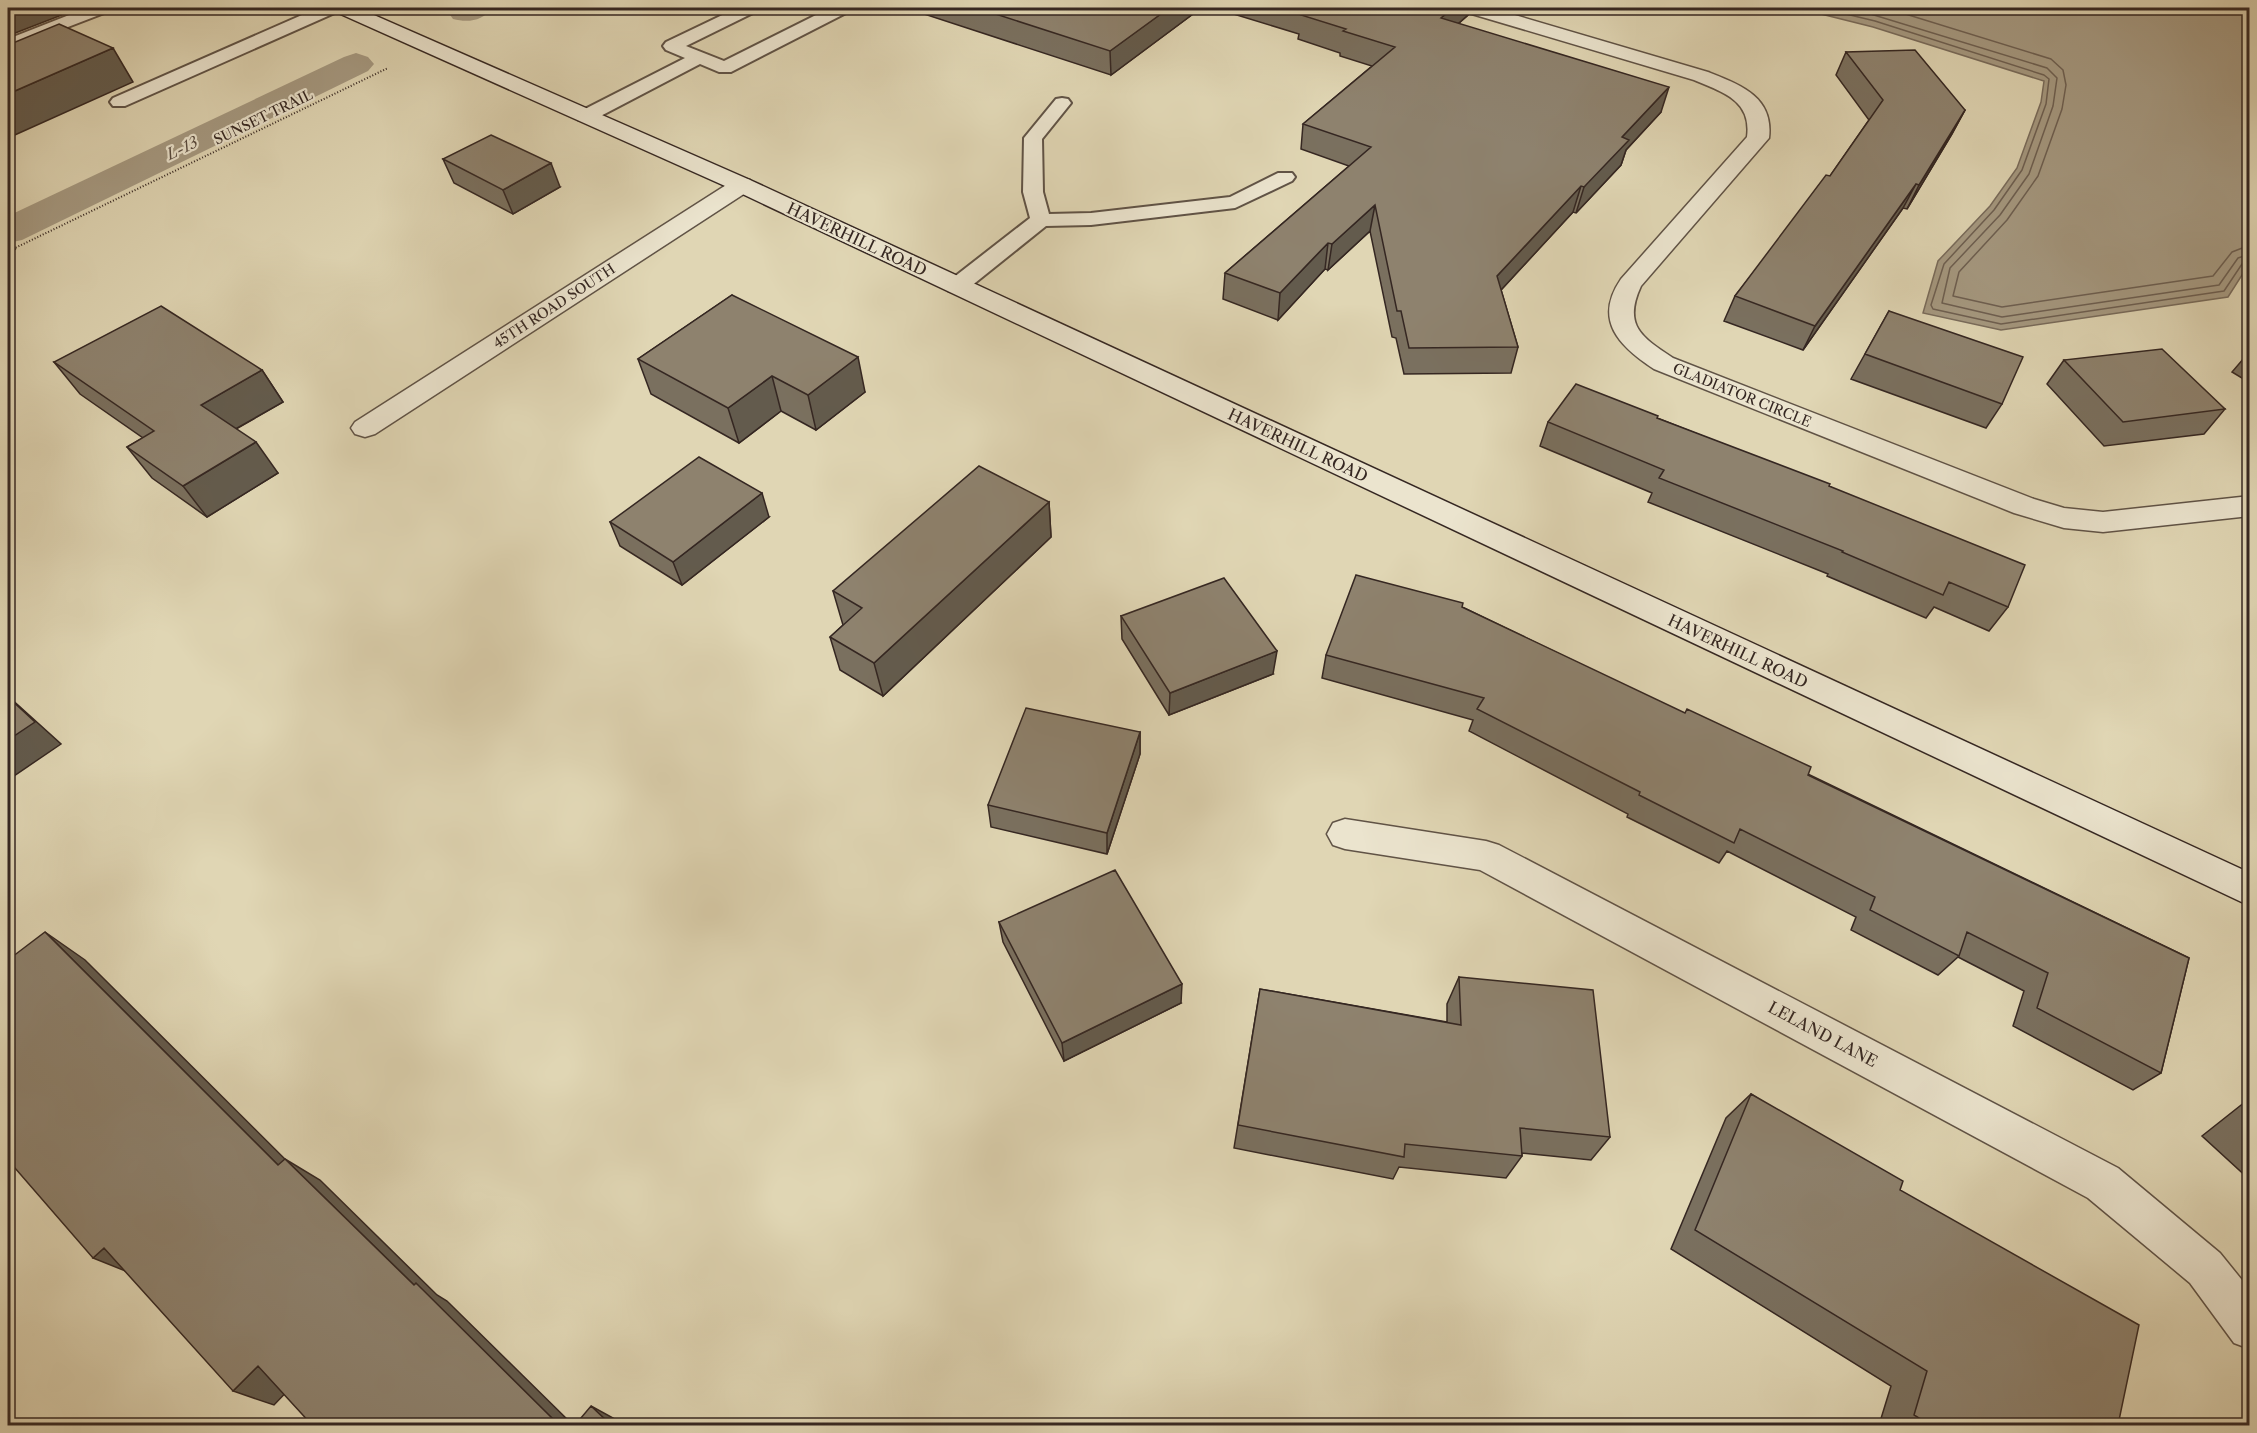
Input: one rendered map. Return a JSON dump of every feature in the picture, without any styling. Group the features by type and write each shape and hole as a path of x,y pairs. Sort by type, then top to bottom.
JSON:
{"street":[{"name":"HAVERHILL ROAD","path":"343,8 742,185 2250,890"},
{"name":"GLADIATOR CIRCLE","path":"1472,8 1701,76 1725,86 1744,98 1757,111 1761,125 1758,138 1630,284 1620,312 1628,332 1645,351 1671,368 2013,502 2064,518 2103,522 2250,506"},
{"name":"45TH ROAD SOUTH","path":"365,428 742,185"},
{"name":"LELAND LANE","path":"1345,834 1486,856 2103,1184 2205,1268 2250,1327"}],"lane":[{"path":"8,45 101,8"},
{"path":"119,102 331,8"},
{"path":"749,8 672,45 725,69 842,8"},
{"path":"586,116 700,57"},
{"path":"1041,220 1033,192 1033,138 1062,104"},
{"path":"957,286 1041,220 1091,219 1235,202 1286,177"}],"path":[{"name":"SUNSET TRAIL","path":"8,252 431,48"}],"water":[{"path":"1797,8 2249,8 2249,264 2228,297 2001,330 1923,313 1938,261 1990,206 2017,168 2041,102 2044,81 1873,27"}],"building":[{"path":"977,8 1169,8 1110,51"},
{"path":"1294,8 1453,8 1441,18 1669,87 1622,137 1629,140 1584,187 1581,186 1497,276 1518,347 1409,348 1401,311 1397,311 1375,205 1332,244 1328,243 1280,293 1225,273 1371,147 1303,124 1395,47 1301,15 1305,11"},
{"path":"59,24 113,48 8,94 8,45"},
{"path":"1915,50 1965,110 1919,185 1916,184 1815,326 1735,296 1826,175 1830,176 1883,100 1846,52"},
{"path":"491,135 551,163 503,190 443,159"},
{"path":"732,295 858,357 808,395 772,376 728,408 638,359"},
{"path":"161,306 262,370 201,405 256,442 183,486 127,447 154,431 54,362"},
{"path":"1889,311 2023,357 2002,404 1865,354"},
{"path":"2162,349 2225,409 2123,422 2064,360"},
{"path":"1576,384 1658,416 1657,418 1830,484 1829,486 2025,565 2008,607 1949,582 1943,595 1843,551 1659,478 1664,470 1548,422"},
{"path":"699,457 762,493 673,562 610,522"},
{"path":"979,466 1049,502 874,663 830,637 862,608 833,591"},
{"path":"1356,575 1463,603 1462,607 1685,713 1687,709 1811,767 1808,775 2189,958 2161,1073 2037,1008 2048,973 1967,932 1959,956 1870,910 1875,897 1740,829 1734,843 1477,709 1484,698 1326,655"},
{"path":"1224,578 1277,651 1170,693 1121,616"},
{"path":"8,697 35,722 8,740"},
{"path":"1026,708 1140,732 1107,833 988,805"},
{"path":"1115,870 1182,984 1062,1043 999,922"},
{"path":"45,932 278,1165 285,1159 414,1285 416,1283 559,1425 312,1425 258,1366 233,1391 104,1248 93,1258 8,1160 8,960"},
{"path":"1459,977 1593,990 1610,1137 1520,1128 1522,1156 1405,1144 1404,1157 1238,1125 1260,989 1461,1025"},
{"path":"1751,1094 1903,1181 1900,1190 2139,1325 2118,1425 1930,1425 1914,1415 1927,1371 1695,1230"},
{"path":"591,1406 611,1425 575,1425"}],"waterway":[{"name":"L-13","path":"465,12 475,8"},
{"name":"L-13","path":"8,231 356,64"}]}
